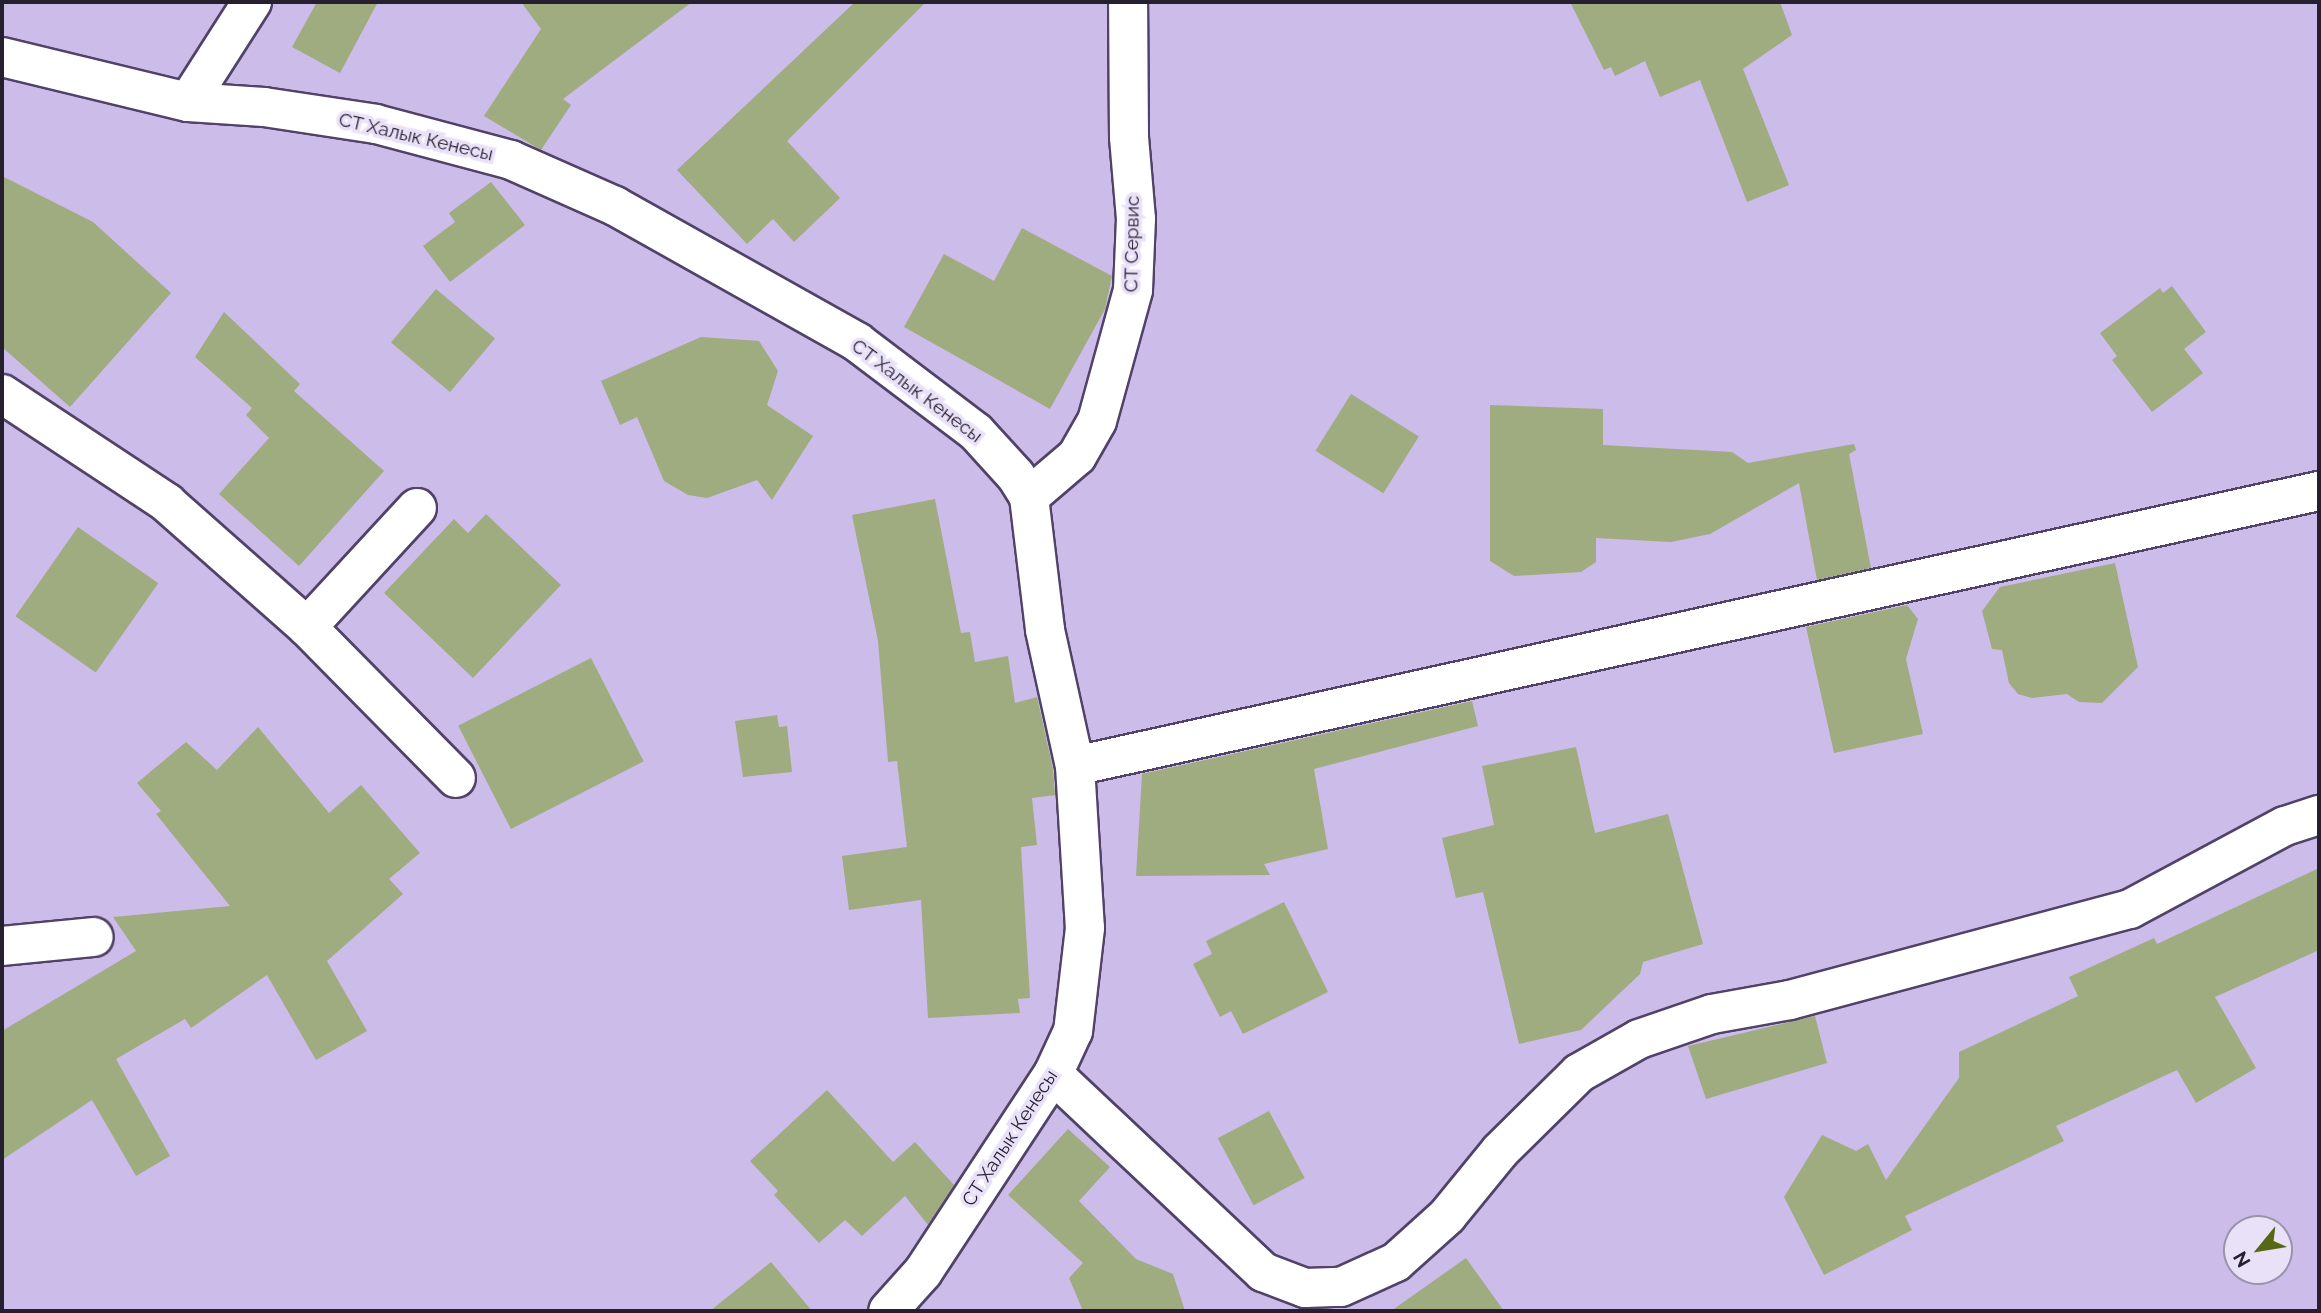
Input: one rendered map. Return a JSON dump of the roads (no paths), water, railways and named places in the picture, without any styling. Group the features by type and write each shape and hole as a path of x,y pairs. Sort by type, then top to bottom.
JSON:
{"street":[{"path":"188,102 252,2"},
{"name":"СТ Сервис","path":"1030,497 1077,456 1097,421 1133,290 1136,219 1129,137 1128,2"},
{"name":"СТ Халык Кенесы","path":"2,57 188,102 264,107 452,142 511,160 615,206 857,342 976,432 1030,497 1045,630 1075,766 1085,928 1073,1031 1053,1074 923,1272 888,1311"},
{"path":"2,394 167,503 307,627 456,778"},
{"path":"1075,766 2319,491"},
{"path":"307,627 416,508"},
{"path":"1053,1074 1264,1272 1306,1288 1341,1287 1396,1262 1447,1216 1500,1151 1579,1073 1639,1040 1712,1014 1790,1000 2130,909 2285,826 2319,815"},
{"path":"2,946 94,937"}]}
